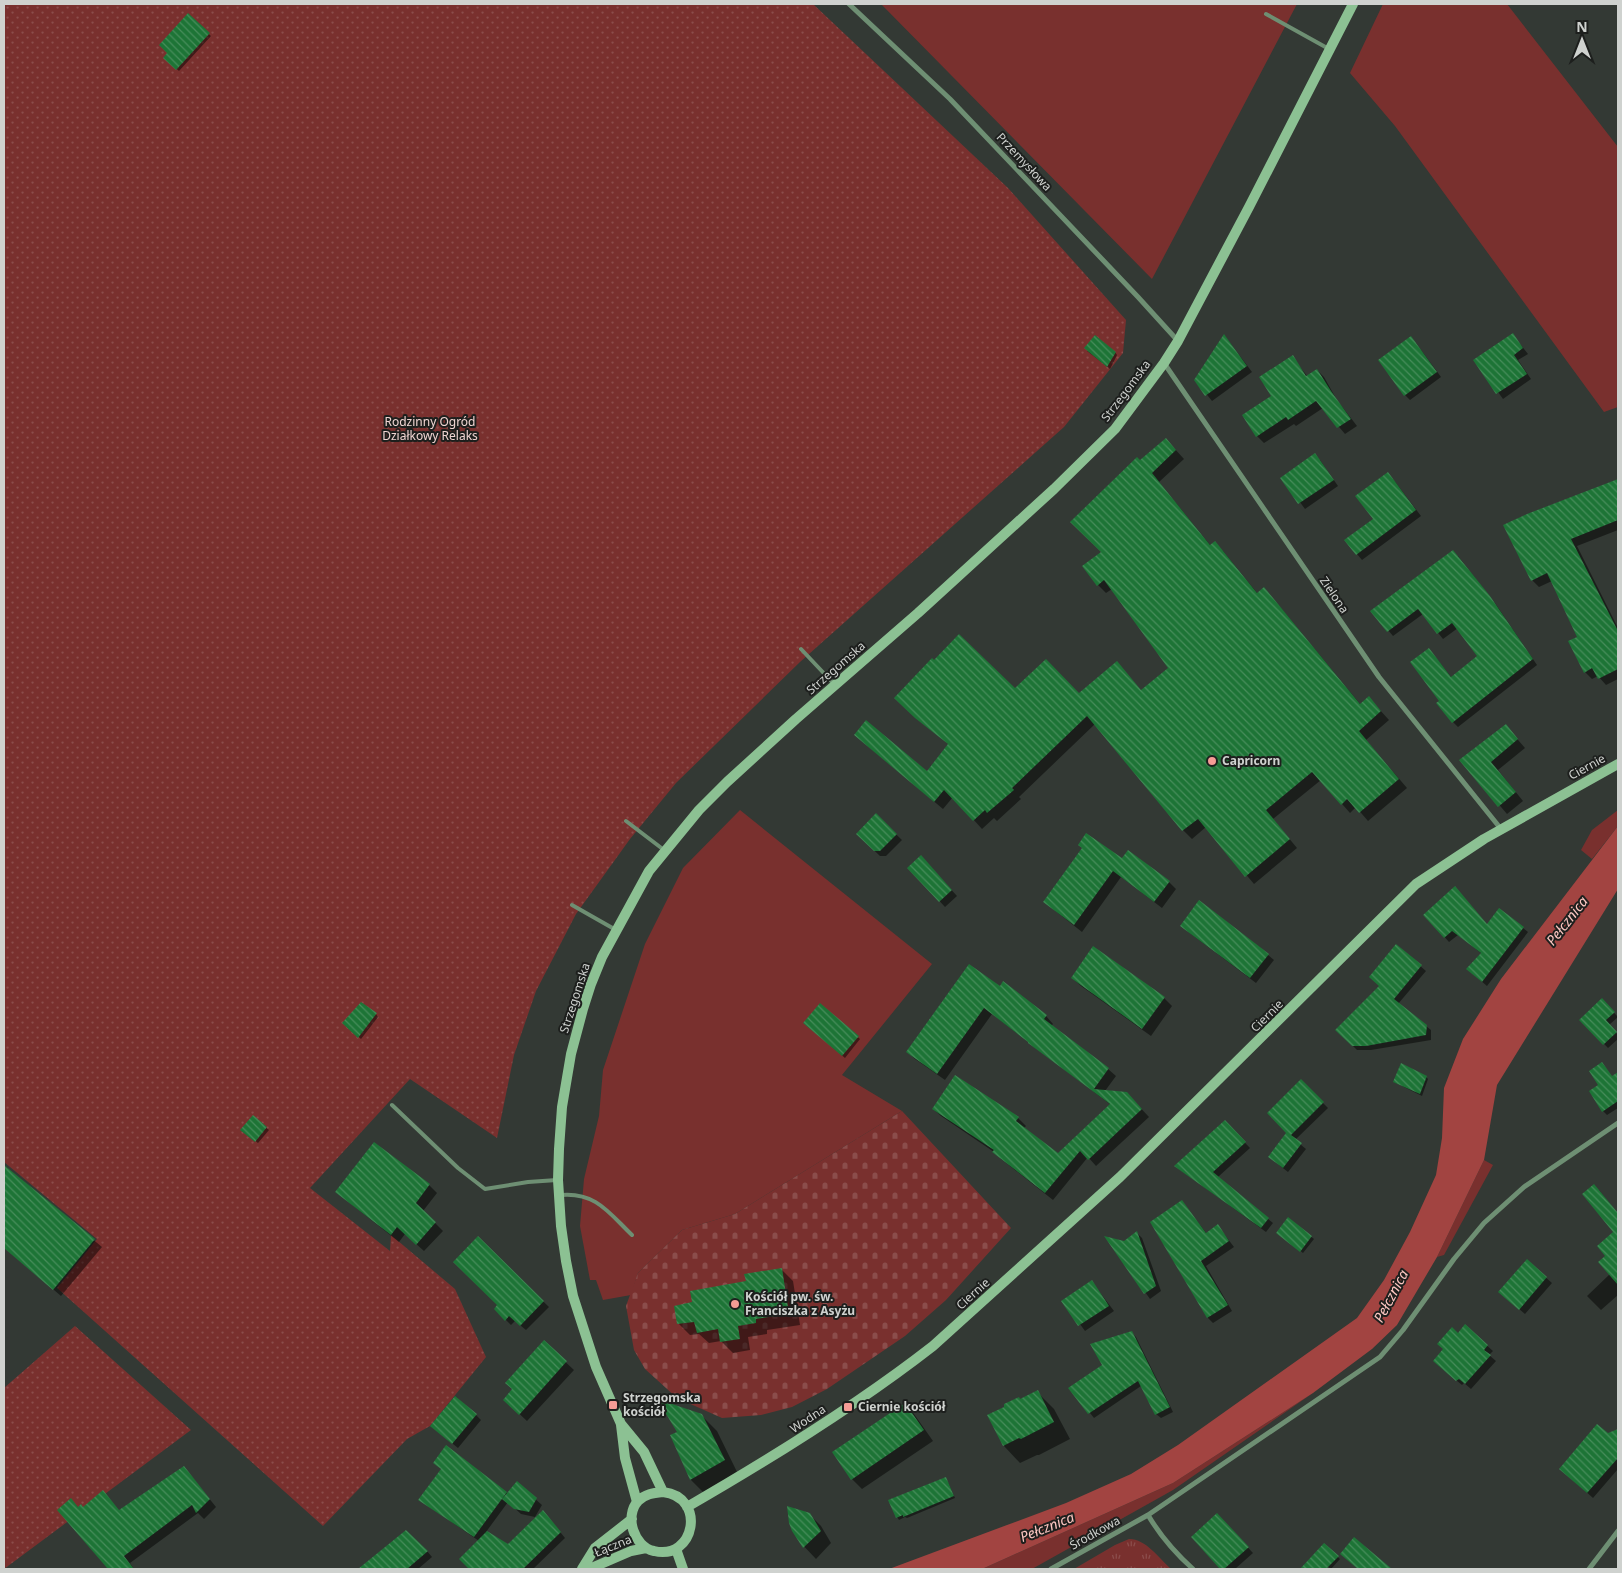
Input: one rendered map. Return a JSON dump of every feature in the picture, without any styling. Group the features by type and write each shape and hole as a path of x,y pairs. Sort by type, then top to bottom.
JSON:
{"main road":[{"name":"Strzegomska","path":"663,1492 644,1452 621,1424 596,1367 573,1296 566,1261 559,1196 558,1149 562,1107 571,1054 591,984 616,930 649,871 699,810 727,782 918,613 1060,483 1115,429 1178,341 1353,4"},
{"name":"Ciernie","path":"960,1322 1120,1177 1416,884 1502,829 1618,764"},
{"name":"Wodna","path":"687,1507 766,1462 820,1426 907,1366 960,1322"},
{"name":"Strzegomska","path":"621,1424 625,1458 637,1502"},
{"path":"649,1493 672,1493 687,1507 691,1518 691,1530 686,1540 676,1549 654,1552 640,1543 633,1532 632,1519 637,1502 649,1493"},
{"name":"Łączna","path":"582,1569 595,1548 632,1519"},
{"name":"Łączna","path":"589,1569 616,1557 646,1548"},
{"path":"676,1549 683,1569"}],"street":[{"name":"Przemysłowa","path":"849,4 950,99 1178,341"},
{"name":"Zielona","path":"1164,363 1379,677 1502,829"},
{"path":"1193,1569 1172,1550 1148,1515 1380,1357 1404,1330 1454,1259 1484,1223 1524,1187 1618,1123"},
{"name":"Środkowa","path":"1051,1569 1148,1515"},
{"path":"1589,1569 1618,1531"}],"lane":[{"path":"1266,14 1330,49"},
{"path":"801,648 835,685"},
{"path":"626,821 665,850"},
{"path":"572,905 616,930"},
{"path":"392,1105 458,1168 485,1189 528,1182 558,1180"},
{"path":"559,1196 576,1194 597,1202 632,1235"}],"green space":[{"name":"Rodzinny Ogród Działkowy Relaks","path":"4,4 813,4 1008,188 1126,320 1123,353 1064,427 800,662 676,783 630,839 576,914 536,991 514,1055 497,1138 410,1079 310,1188 390,1251 391,1235 455,1289 486,1357 430,1426 407,1439 323,1526 57,1288 97,1239 4,1162"},
{"path":"881,4 1297,4 1152,279"},
{"path":"1383,4 1507,4 1618,147 1618,407 1604,412 1395,126 1350,73"},
{"path":"740,810 932,964 842,1075 902,1111 735,1214 682,1230 638,1273 631,1295 603,1300 596,1280 590,1280 580,1226 584,1179 599,1116 603,1070 645,944 683,868"},
{"path":"1618,810 1618,826 1592,859 1581,850 1592,830"},
{"path":"902,1111 1011,1228 946,1300 905,1336 827,1389 792,1407 761,1415 722,1418 677,1398 645,1369 634,1350 626,1306 638,1273 682,1230 735,1214"},
{"path":"1484,1160 1493,1165 1444,1255 1437,1257"},
{"path":"75,1326 191,1430 4,1569 4,1388"},
{"path":"1313,1393 1173,1490 1032,1569 982,1569 1173,1483"},
{"path":"1129,1539 1141,1542 1147,1546 1171,1569 1074,1569 1115,1545"}],"water":[{"name":"Pełcznica","path":"1618,826 1618,889 1497,1085 1484,1160 1437,1257 1397,1325 1372,1349 1313,1393 1173,1483 982,1569 889,1569 1066,1503 1131,1474 1178,1445 1357,1318 1384,1280 1410,1232 1436,1175 1442,1138 1444,1088 1463,1039 1501,979"}],"building":[{"path":"188,13 210,33 176,70 163,58 167,53 159,45"},
{"path":"1513,333 1523,348 1514,355 1527,374 1496,394 1473,360"},
{"path":"1224,334 1247,366 1205,396 1194,380"},
{"path":"1095,335 1116,352 1107,367 1084,348"},
{"path":"1411,336 1437,372 1404,396 1378,360"},
{"path":"1293,355 1306,376 1317,369 1351,419 1337,428 1316,401 1288,420 1286,417 1256,437 1242,415 1271,396 1259,377"},
{"path":"1166,438 1176,450 1152,473 1210,545 1215,541 1257,593 1264,587 1360,704 1369,696 1381,711 1359,731 1399,779 1359,813 1347,799 1341,805 1312,772 1266,810 1290,839 1245,877 1198,819 1182,831 1087,716 1012,788 1014,790 987,813 985,810 973,821 944,790 934,802 854,735 866,720 927,771 948,744 915,718 894,698 932,658 934,660 959,634 1015,688 1046,659 1079,693 1117,661 1141,690 1168,668 1104,580 1097,586 1082,566 1101,552 1070,522 1137,457 1140,460"},
{"path":"1315,453 1334,480 1298,504 1280,478"},
{"path":"1388,472 1416,510 1356,555 1344,540 1373,519 1355,496"},
{"path":"1618,479 1618,520 1571,539 1618,631 1618,669 1598,679 1592,668 1584,673 1568,641 1577,637 1547,573 1531,581 1503,525"},
{"path":"1453,550 1490,596 1533,659 1452,723 1436,703 1439,701 1410,662 1429,648 1451,677 1477,656 1452,623 1437,634 1418,609 1387,632 1370,611"},
{"path":"1506,724 1518,739 1491,762 1516,792 1498,807 1459,760"},
{"path":"876,813 897,834 880,851 874,851 856,834"},
{"path":"1086,833 1122,858 1128,850 1170,881 1154,902 1113,871 1074,925 1043,902 1082,848 1078,845"},
{"path":"921,855 952,890 939,902 907,868"},
{"path":"1455,886 1487,924 1499,908 1524,927 1482,982 1466,969 1481,953 1452,931 1444,938 1423,915"},
{"path":"1199,900 1269,954 1250,978 1180,926"},
{"path":"1396,944 1422,965 1394,999 1427,1025 1426,1035 1366,1046 1352,1046 1335,1030 1379,986 1369,977"},
{"path":"1093,946 1165,997 1142,1029 1071,978"},
{"path":"969,964 1000,986 1003,981 1047,1015 1044,1019 1109,1068 1094,1089 1127,1092 1142,1109 1088,1160 1080,1151 1045,1193 992,1152 994,1150 932,1109 955,1075 1019,1117 1016,1121 1058,1153 1110,1104 984,1008 937,1074 906,1052"},
{"path":"1602,998 1615,1012 1606,1020 1617,1032 1603,1045 1579,1020"},
{"path":"361,1002 377,1013 358,1038 342,1023"},
{"path":"820,1003 859,1036 842,1056 803,1023"},
{"path":"1602,1062 1612,1076 1618,1072 1618,1101 1602,1112 1589,1091 1598,1085 1589,1071"},
{"path":"1401,1063 1427,1076 1420,1094 1393,1082"},
{"path":"1301,1079 1324,1102 1291,1135 1302,1143 1283,1168 1268,1157 1286,1133 1267,1113"},
{"path":"253,1115 267,1127 255,1142 240,1130"},
{"path":"1225,1120 1246,1142 1213,1172 1269,1218 1261,1228 1174,1166"},
{"path":"374,1142 430,1184 416,1203 436,1222 416,1245 397,1227 391,1235 335,1192"},
{"path":"4,1165 95,1239 53,1290 4,1248"},
{"path":"1594,1184 1618,1213 1618,1285 1598,1262 1605,1256 1597,1246 1613,1232 1582,1194"},
{"path":"1182,1200 1206,1233 1218,1224 1229,1241 1201,1261 1228,1305 1207,1318 1150,1222"},
{"path":"1288,1217 1312,1236 1300,1252 1276,1233"},
{"path":"1137,1231 1156,1286 1144,1294 1104,1236 1124,1241"},
{"path":"478,1236 544,1301 520,1326 509,1316 505,1321 494,1309 497,1305 453,1262"},
{"path":"1527,1259 1547,1277 1519,1310 1498,1292"},
{"name":"Kościół pw. św. Franciszka z Asyżu","path":"782,1268 789,1314 756,1319 756,1323 738,1326 740,1339 720,1342 718,1329 697,1333 694,1322 677,1324 674,1306 692,1302 690,1291 746,1281 744,1274"},
{"path":"1092,1280 1109,1306 1078,1326 1061,1301"},
{"path":"1465,1324 1488,1345 1484,1350 1491,1355 1465,1384 1459,1379 1456,1381 1433,1361 1443,1349 1437,1344 1452,1327 1458,1333"},
{"path":"1132,1331 1170,1407 1155,1415 1138,1381 1088,1414 1068,1388 1102,1365 1090,1344"},
{"path":"544,1340 567,1361 519,1415 503,1400 512,1389 505,1383"},
{"path":"1038,1390 1054,1422 1003,1446 987,1415 1004,1407 1004,1404"},
{"path":"455,1396 477,1414 452,1444 430,1426"},
{"path":"657,1399 702,1414 725,1460 690,1480 670,1435 677,1432"},
{"path":"905,1403 924,1430 851,1480 832,1452"},
{"path":"1597,1424 1608,1433 1618,1429 1618,1458 1587,1493 1559,1469"},
{"path":"446,1445 507,1492 474,1537 418,1500 441,1469 433,1463"},
{"path":"184,1466 210,1499 196,1513 192,1505 124,1556 134,1569 108,1569 57,1510 71,1498 78,1507 81,1504 83,1507 103,1490 119,1510"},
{"path":"946,1477 954,1496 903,1517 903,1515 896,1518 888,1500"},
{"path":"517,1481 537,1498 529,1512 514,1509 502,1499"},
{"path":"787,1506 810,1513 821,1531 803,1548 792,1531"},
{"path":"543,1510 561,1532 523,1569 469,1569 459,1559 487,1531 508,1544"},
{"path":"1217,1513 1249,1547 1224,1569 1220,1569 1191,1537"},
{"path":"406,1530 428,1551 407,1569 358,1569"},
{"path":"1354,1537 1392,1569 1358,1569 1340,1554"},
{"path":"1324,1543 1339,1556 1326,1569 1300,1569"}],"place":[{"name":"Capricorn","path":"1212,761"},
{"name":"Kościół pw. św. Franciszka z Asyżu","path":"735,1304"},
{"name":"Strzegomska kościół","path":"613,1405"},
{"name":"Ciernie kościół","path":"848,1407"}]}
